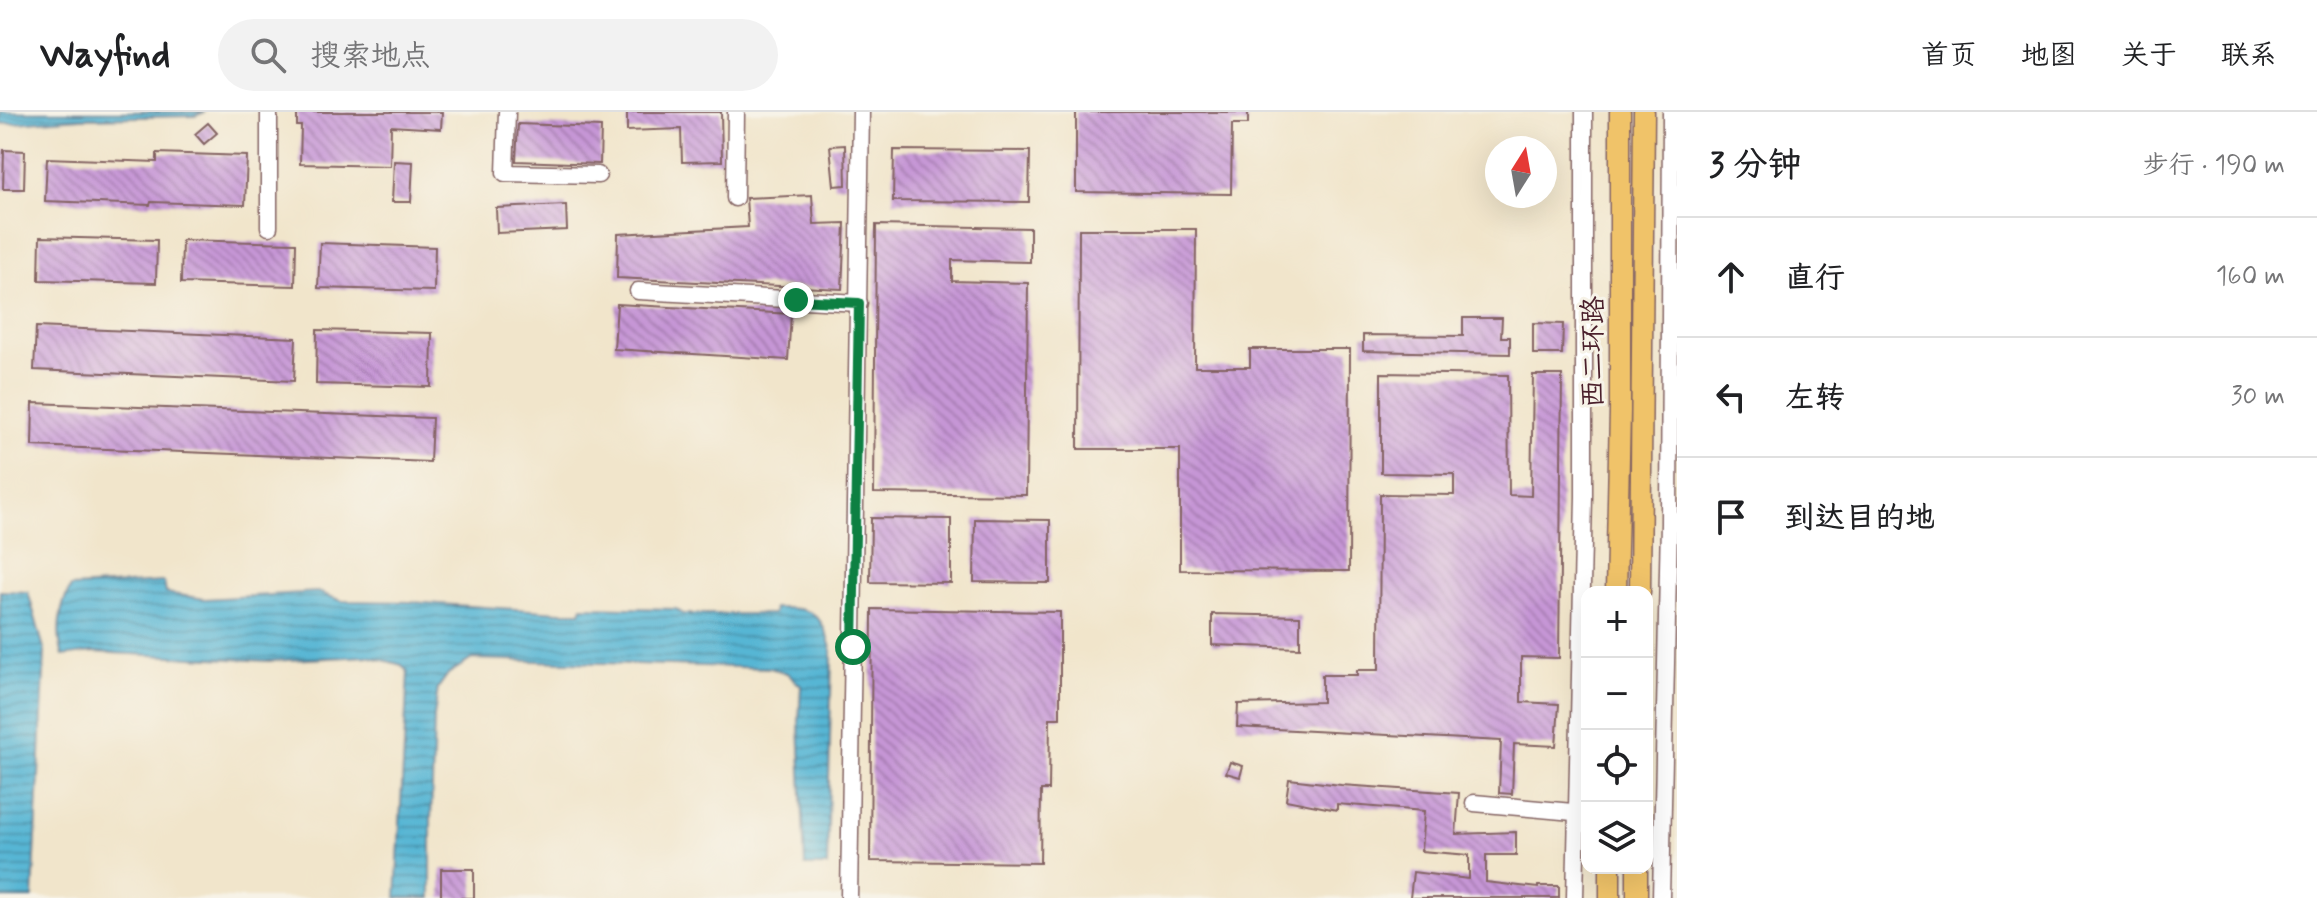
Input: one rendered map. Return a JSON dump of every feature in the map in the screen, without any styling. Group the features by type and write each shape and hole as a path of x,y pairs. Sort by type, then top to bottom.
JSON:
{"main road":[{"name":"西二环路","path":"1616,586 1620,411 1620,112"},
{"name":"西二环路","path":"1640,586 1644,112"},
{"path":"1610,874 1610,898"},
{"path":"1637,874 1637,898"}],"street":[{"path":"269,112 269,227"},
{"path":"507,112 505,173 598,175"},
{"path":"735,198 736,112"},
{"path":"849,898 861,112"},
{"path":"1582,802 1584,112"},
{"path":"1661,898 1673,497 1671,112"},
{"path":"638,291 859,303"},
{"path":"1641,496 1673,497"},
{"path":"1474,803 1581,812"},
{"path":"1575,898 1581,824"}],"water":[{"path":"0,112 205,112 195,116 81,118 0,124"},
{"path":"164,582 166,593 205,599 318,592 342,601 410,602 559,612 580,612 582,607 676,609 683,614 773,614 774,608 808,611 824,628 832,651 827,866 805,866 799,722 801,686 787,673 770,668 472,659 448,674 438,688 434,716 431,898 396,898 408,672 402,665 368,656 269,661 92,652 63,656 60,621 71,587"},
{"path":"0,591 28,592 45,652 33,898 0,898"}],"building":[{"path":"297,112 442,112 441,129 391,126 390,166 300,164 301,126 297,126"},
{"path":"627,112 721,112 722,161 682,162 681,129 627,131"},
{"path":"1076,112 1248,112 1248,124 1232,124 1231,194 1076,192"},
{"path":"208,123 217,133 204,144 195,134"},
{"path":"518,124 601,127 600,164 516,161"},
{"path":"845,145 846,185 834,186 830,146"},
{"path":"4,150 25,151 24,189 3,189"},
{"path":"894,150 1030,151 1029,202 893,201"},
{"path":"157,153 247,156 245,205 45,201 47,158 157,162"},
{"path":"394,161 413,162 411,202 392,202"},
{"path":"812,195 814,224 845,223 842,289 617,278 618,234 748,227 746,198"},
{"path":"566,205 567,230 497,233 496,208"},
{"path":"876,225 1030,228 1030,262 952,260 952,281 1028,283 1026,495 874,493"},
{"path":"1079,229 1196,229 1195,367 1250,367 1250,349 1350,349 1349,571 1180,570 1180,449 1078,449"},
{"path":"40,237 157,240 156,283 39,280"},
{"path":"182,240 296,243 295,286 181,283"},
{"path":"320,243 435,247 434,291 318,288"},
{"path":"617,304 791,314 788,360 614,349"},
{"path":"1463,318 1502,318 1501,337 1510,337 1510,354 1363,351 1363,335 1463,336"},
{"path":"1533,323 1563,324 1562,354 1533,354"},
{"path":"36,327 296,338 294,381 34,370"},
{"path":"317,330 432,333 431,387 316,384"},
{"path":"1381,373 1508,375 1509,495 1531,496 1533,375 1562,375 1559,658 1521,657 1521,702 1559,704 1556,746 1514,744 1512,794 1499,793 1501,741 1237,727 1238,704 1322,702 1322,675 1357,675 1357,670 1379,670 1380,494 1454,495 1454,474 1381,473"},
{"path":"33,403 432,418 430,462 32,446"},
{"path":"871,518 951,519 951,583 870,582"},
{"path":"975,519 1050,520 1050,583 974,582"},
{"path":"872,609 1060,612 1060,718 1050,718 1049,790 1041,790 1040,863 870,861"},
{"path":"1212,614 1300,616 1300,648 1212,645"},
{"path":"1230,762 1243,766 1240,777 1226,773"},
{"path":"1289,779 1459,793 1456,834 1516,832 1516,855 1486,855 1486,882 1538,888 1559,886 1559,898 1410,898 1413,872 1469,879 1469,855 1421,851 1424,811 1337,804 1337,810 1286,800"},
{"path":"441,869 474,869 474,898 441,898"}],"route":[{"path":"796,300 859,303 853,647"}]}
